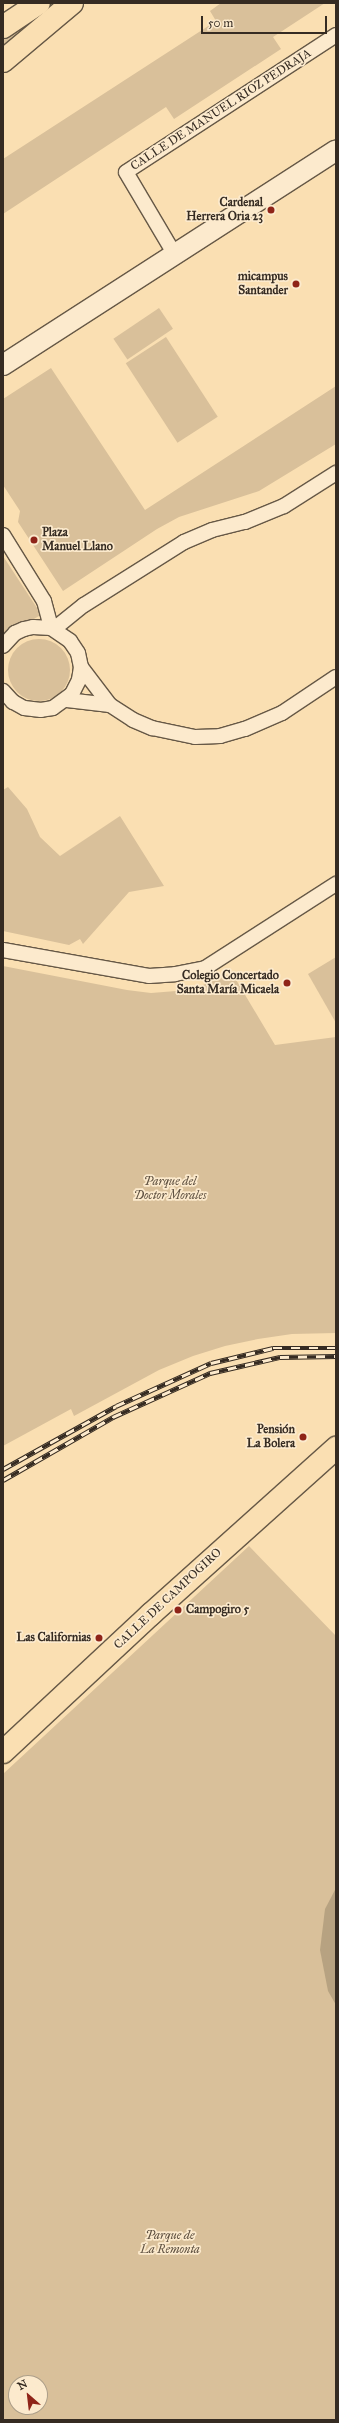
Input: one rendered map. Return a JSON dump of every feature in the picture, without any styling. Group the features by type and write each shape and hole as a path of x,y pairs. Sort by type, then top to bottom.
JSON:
{"main road":[{"path":"3,27 39,3"},
{"path":"3,61 72,3"},
{"path":"3,365 336,150"},
{"name":"CALLE DE CAMPOGIRO","path":"3,1752 151,1614 336,1448"}],"street":[{"name":"CALLE DE MANUEL RIOZ PEDRAJA","path":"175,255 126,172 336,35"},
{"path":"53,629 84,605 184,542 212,530 245,522 284,506 336,473"},
{"path":"3,535 44,602 53,629"},
{"path":"3,646 15,633 24,629 38,626 53,629 63,634 74,647 80,666 110,706 133,720 152,728 179,735 220,736 245,729 282,713 336,677"},
{"path":"4,693 18,706 35,710 52,708 67,700 76,687 80,666"},
{"path":"67,700 110,706"},
{"path":"3,950 149,976 175,974 205,968 336,884"}],"green space":[{"path":"55,3 59,3 3,50 3,37"},
{"path":"221,3 325,3 273,37 281,49 174,119 166,107 3,214 3,159 216,21 210,11"},
{"path":"159,308 173,329 127,359 113,339"},
{"path":"166,337 218,417 177,443 126,363"},
{"path":"51,368 145,510 336,386 336,444 259,491 179,517 157,529 63,591 18,522 20,511 3,485 3,399"},
{"path":"3,556 39,611 39,616 3,637"},
{"path":"39,639 51,642 61,648 67,658 70,670 67,682 61,692 51,698 39,701 27,698 17,692 11,682 8,670 11,658 17,648 27,642"},
{"path":"8,787 27,809 40,837 60,856 120,816 164,886 129,892 83,944 80,939 69,945 3,931 3,790"},
{"path":"336,957 336,1023 308,974"},
{"name":"Parque del Doctor Morales","path":"3,966 127,990 151,993 198,987 232,973 275,1045 336,1037 336,1333 292,1334 258,1339 225,1346 193,1356 159,1370 74,1416 71,1409 3,1446"},
{"name":"Parque de La Remonta","path":"249,1546 336,1636 336,2420 3,2420 3,1774"}],"shaded area":[{"path":"336,1888 336,2005 328,1991 320,1950 325,1909"}],"railway":[{"path":"3,1469 116,1406 211,1363 273,1348 336,1348"},
{"path":"3,1480 113,1417 210,1373 280,1357 336,1356"}],"place":[{"name":"Cardenal Herrera Oria 23","path":"271,210"},
{"name":"micampus Santander","path":"296,284"},
{"name":"Plaza Manuel Llano","path":"34,540"},
{"name":"Colegio Concertado Santa María Micaela","path":"287,983"},
{"name":"Pensión La Bolera","path":"303,1437"},
{"name":"Campogiro 5","path":"178,1610"},
{"name":"Las Californias","path":"99,1638"}]}
